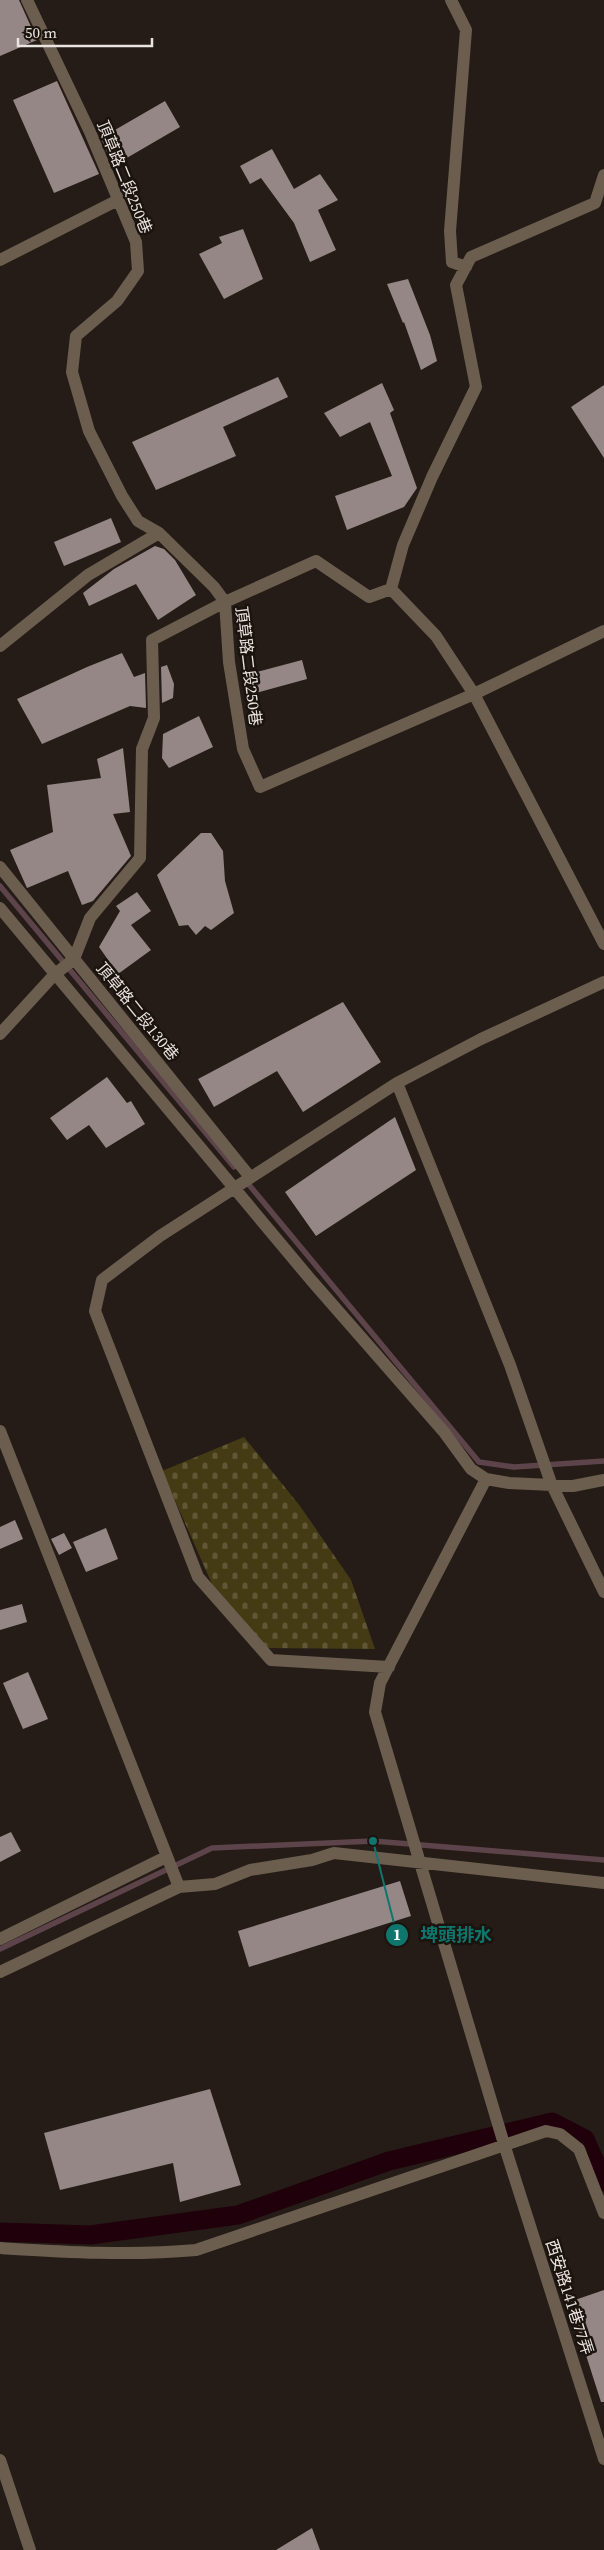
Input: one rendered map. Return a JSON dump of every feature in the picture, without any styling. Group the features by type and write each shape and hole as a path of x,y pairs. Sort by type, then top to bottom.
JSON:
{"street":[{"name":"頂草路二段250巷","path":"27,0 90,132 136,242 138,271 117,301 76,336 72,372 89,431 122,496 138,521 158,533 214,587 225,602 229,662 243,749 260,787 474,694 604,631"},
{"path":"451,0 466,30 450,231 452,262 466,267"},
{"path":"391,589 403,545 432,477 476,387 456,285 471,258 595,203 604,175"},
{"path":"0,260 118,200"},
{"path":"0,646 88,575 158,533"},
{"path":"0,1034 54,975 74,959 90,918 140,858 142,750 154,718 152,640 225,602 316,561 369,596 391,589"},
{"path":"391,589 436,636 474,694 604,944"},
{"name":"頂草路二段130巷","path":"0,867 250,1177"},
{"path":"0,908 54,975 237,1187 312,1280 444,1432 471,1469 486,1479 509,1483 551,1483 573,1486 604,1480"},
{"path":"389,1667 271,1660 198,1577 95,1311 102,1280 160,1236 398,1083 481,1039 604,982"},
{"path":"398,1083 510,1365 551,1483 604,1592"},
{"path":"0,1432 179,1887"},
{"name":"西安路141巷77弄","path":"486,1479 380,1683 375,1712 504,2144 604,2459"},
{"path":"0,1972 179,1887 216,1884 250,1870 312,1860 334,1853 604,1883"},
{"path":"0,1939 166,1857"},
{"path":"0,2248 94,2254 160,2254 196,2250 546,2131 560,2134 578,2149 604,2213"},
{"path":"0,2460 30,2550"}],"green space":[{"path":"244,1437 300,1506 351,1580 375,1649 265,1648 216,1593 162,1471"}],"building":[{"path":"0,0 19,0 37,40 0,56"},
{"path":"57,81 99,174 54,193 13,100"},
{"path":"165,101 180,127 113,166 101,138"},
{"path":"272,149 294,189 320,174 338,200 318,210 336,250 310,262 294,223 261,178 250,184 240,166"},
{"path":"243,229 263,279 224,299 199,254 222,243 219,237"},
{"path":"408,279 430,335 437,361 421,370 404,322 387,284"},
{"path":"278,377 288,397 223,427 236,456 156,490 132,442"},
{"path":"382,383 394,410 390,413 417,488 404,507 347,530 335,496 392,476 370,422 340,437 324,413"},
{"path":"604,385 604,458 571,407"},
{"path":"111,518 121,542 64,566 54,542"},
{"path":"155,546 164,549 175,560 196,595 158,620 136,584 89,606 83,593 114,569"},
{"path":"122,653 134,677 145,673 146,708 130,706 42,744 17,699"},
{"path":"302,660 307,679 252,694 245,675"},
{"path":"167,665 174,684 173,698 162,703 161,667"},
{"path":"199,716 213,747 169,768 162,758 163,734"},
{"path":"123,748 130,812 113,814 131,856 93,901 82,905 68,871 27,888 10,850 53,832 47,785 101,778 97,759"},
{"path":"201,833 211,833 223,851 225,881 234,913 211,930 205,926 196,935 188,925 179,926 157,875"},
{"path":"137,892 151,911 131,925 151,950 118,974 99,947 120,911 116,906"},
{"path":"343,1002 381,1062 303,1112 277,1071 214,1107 198,1079"},
{"path":"107,1077 127,1103 131,1101 145,1124 106,1148 89,1125 67,1140 50,1118"},
{"path":"395,1117 416,1170 316,1236 285,1192"},
{"path":"15,1520 23,1539 0,1549 0,1527"},
{"path":"106,1528 118,1559 86,1572 73,1542"},
{"path":"64,1533 72,1548 59,1555 51,1539"},
{"path":"22,1604 27,1622 0,1630 0,1610"},
{"path":"28,1672 48,1719 23,1729 3,1683"},
{"path":"11,1832 21,1851 0,1862 0,1837"},
{"path":"400,1881 411,1916 249,1967 238,1931"},
{"path":"210,2089 241,2185 180,2202 173,2163 60,2190 44,2133"},
{"path":"604,2290 604,2402 601,2402 569,2302"},
{"path":"312,2528 320,2550 276,2550"}],"waterway":[{"path":"0,886 234,1167"},
{"path":"245,1180 479,1462 514,1467 604,1461"},
{"path":"0,1949 212,1848 373,1841 604,1860"},
{"path":"0,2232 90,2235 238,2215 389,2161 552,2122 585,2139 604,2182"}],"place":[{"name":"埤頭排水","path":"373,1841"}]}
